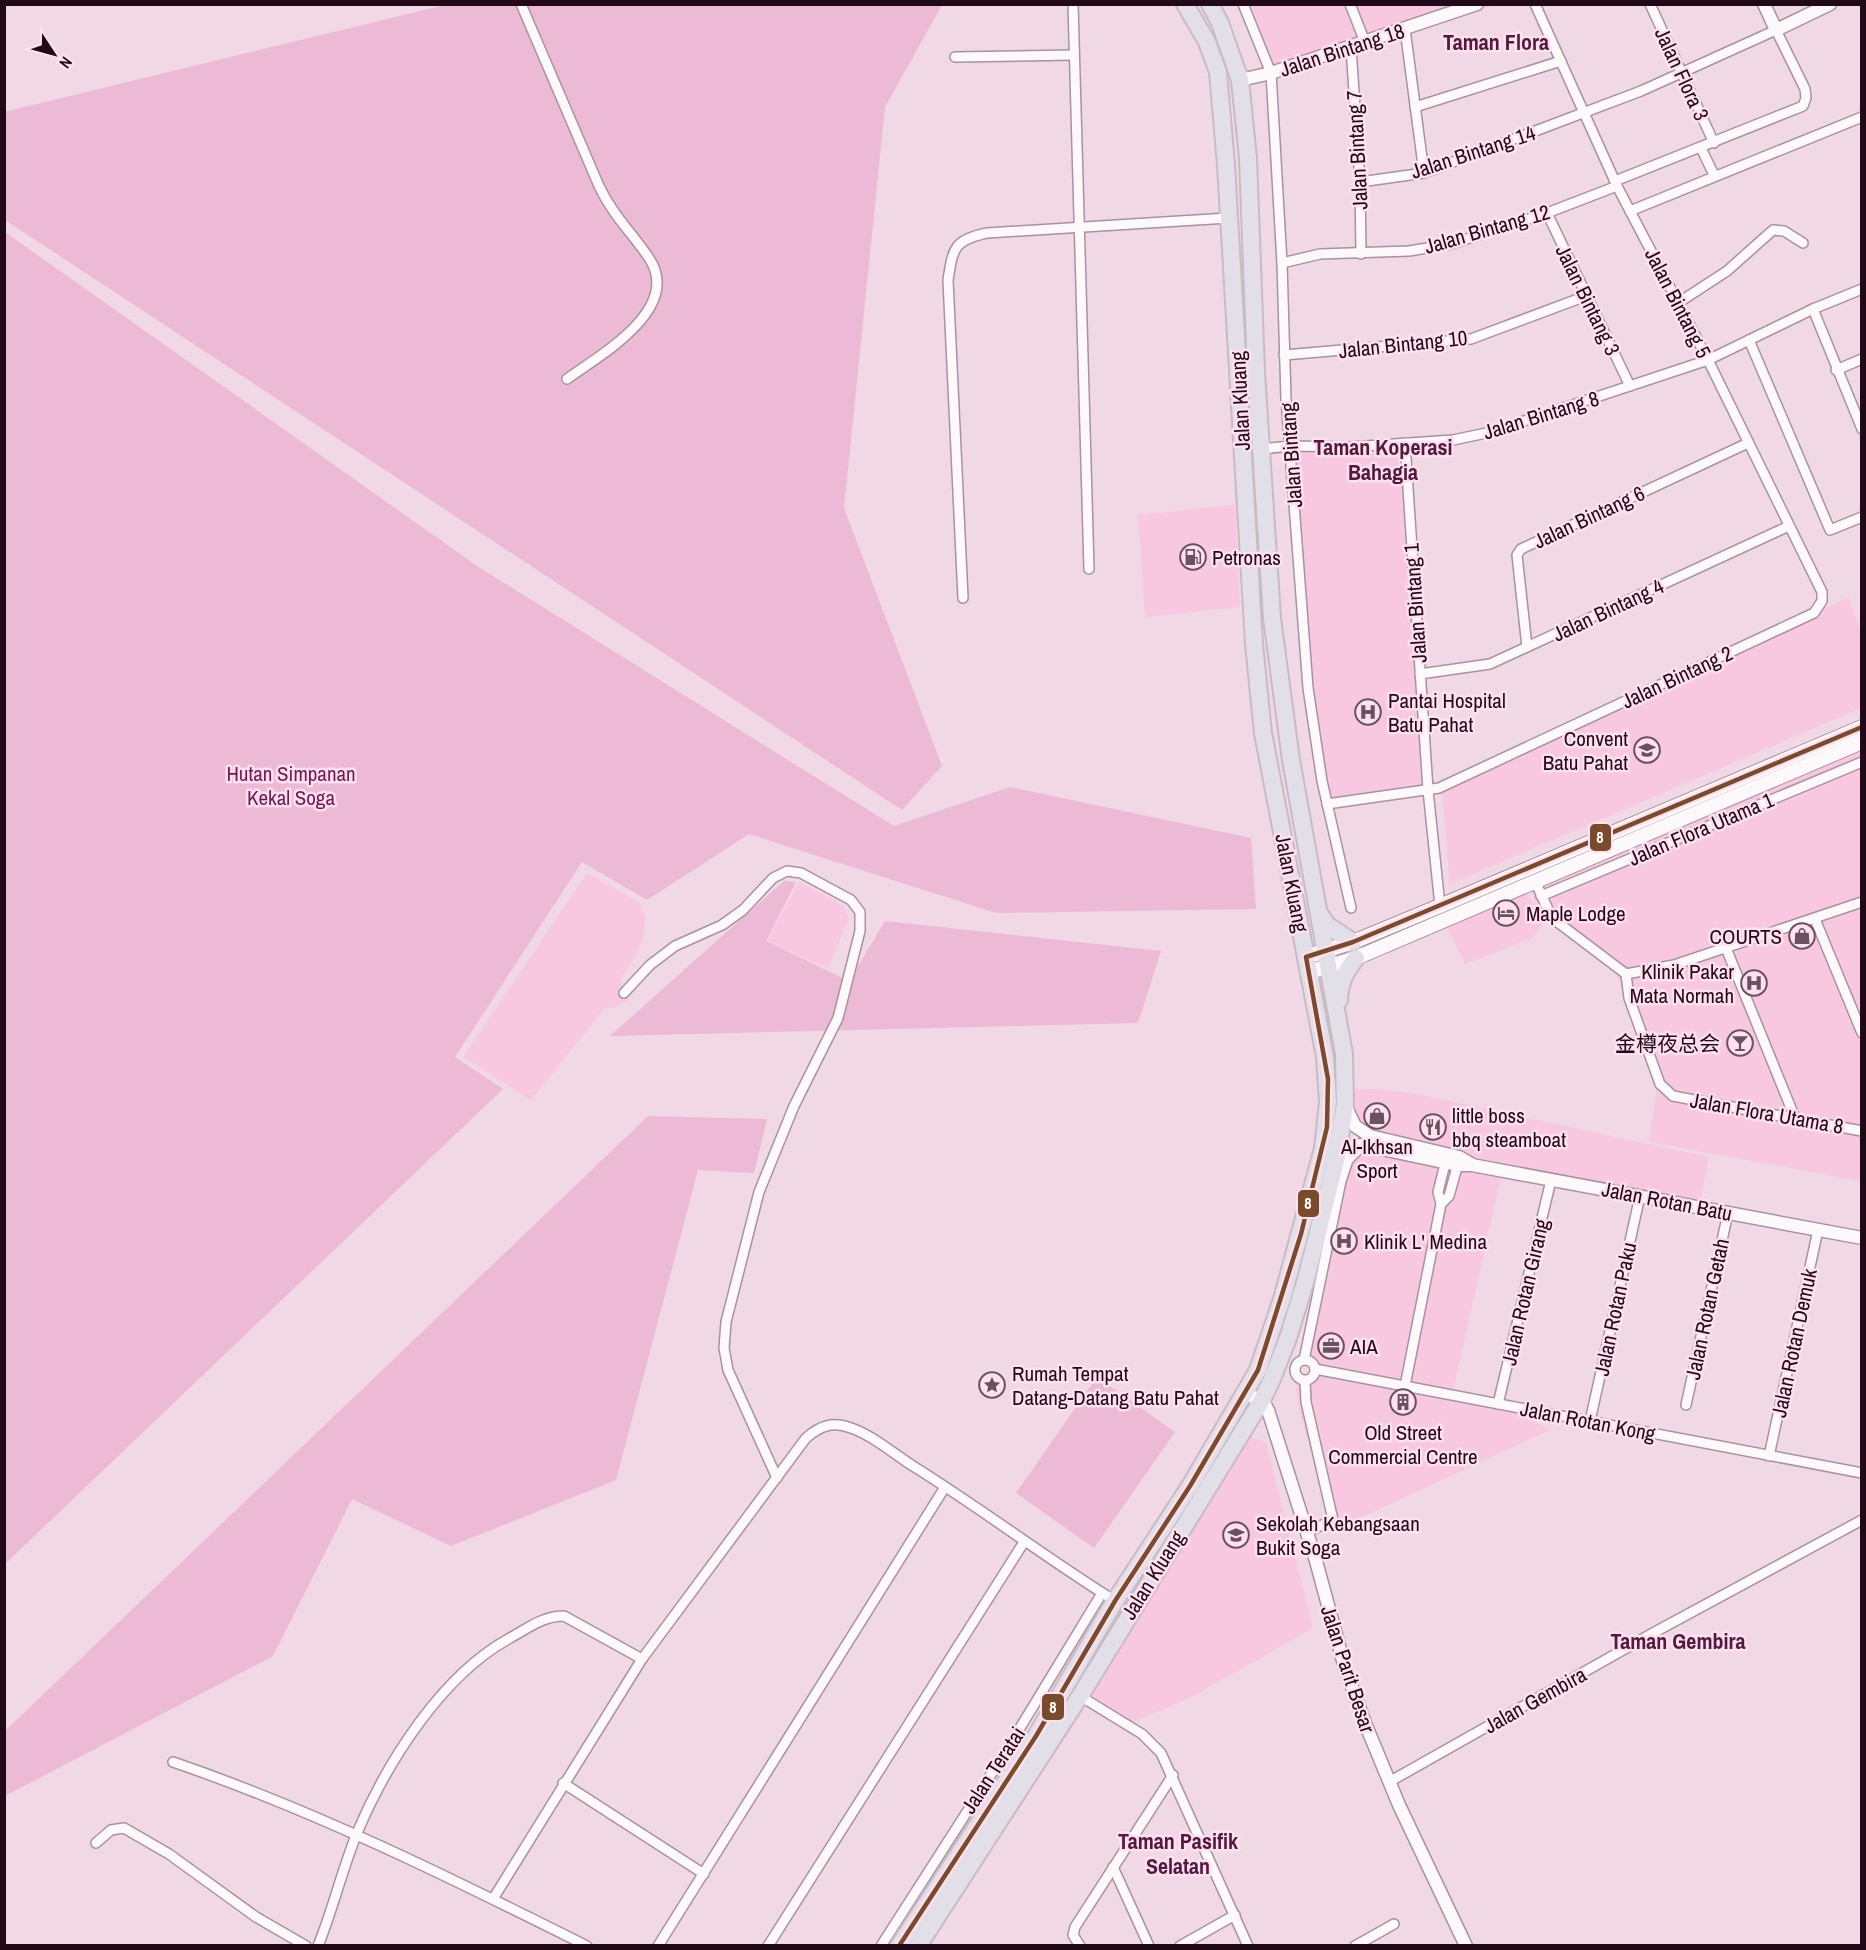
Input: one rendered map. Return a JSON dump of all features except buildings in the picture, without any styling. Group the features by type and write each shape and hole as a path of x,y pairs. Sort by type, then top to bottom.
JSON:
{"highway":[{"name":"Jalan Kluang","path":"899,1946 932,1876 1036,1736 1109,1597 1245,1394 1258,1370 1282,1299 1327,1127 1328,1079 1263,733 1255,655 1218,72 1207,42 1185,4"},
{"name":"Jalan Kluang","path":"918,1946 1080,1696 1262,1400 1288,1338 1337,1157 1345,1104 1344,1054 1316,907 1280,691 1272,618 1261,449 1248,158 1240,80 1224,34 1210,4"},
{"path":"1316,907 1327,925 1354,950 1340,983 1338,1015"},
{"path":"1109,1597 1131,1598 1148,1582"}],"main road":[{"path":"1354,950 1440,906 1862,727"},
{"path":"1308,964 1354,950 1535,881 1862,742"}],"street":[{"path":"521,4 609,208 650,260 654,270 656,290 650,309 639,326 567,379"},
{"path":"1073,4 1089,569"},
{"name":"Jalan Bintang","path":"1243,4 1271,73 1282,262 1284,355 1308,688 1327,804 1351,908"},
{"path":"1350,4 1365,42"},
{"name":"Jalan Bintang 18","path":"1240,80 1271,73 1477,4"},
{"name":"Jalan Bintang 5","path":"1535,4 1616,184 1708,360 1822,592 1822,601"},
{"name":"Jalan Flora 3","path":"1650,4 1714,143"},
{"path":"1764,4 1776,30 1830,4"},
{"path":"1405,29 1424,173"},
{"name":"Jalan Bintang 14","path":"1360,182 1424,173 1584,114 1776,30"},
{"name":"Jalan Bintang 12","path":"1282,262 1320,254 1361,254 1433,248 1547,213 1803,106 1806,89 1776,30"},
{"name":"Jalan Bintang 7","path":"1351,47 1360,182 1361,254"},
{"path":"955,57 1074,55"},
{"path":"1415,107 1561,62"},
{"path":"1630,211 1714,175 1862,117"},
{"path":"1701,148 1714,175"},
{"name":"Jalan Bintang 3","path":"1547,213 1630,386"},
{"path":"963,598 948,280 953,252 964,238 987,233 1228,218"},
{"path":"1678,303 1727,271 1773,230 1784,231 1803,243"},
{"name":"Jalan Bintang 8","path":"1261,449 1291,446 1350,447 1453,440 1491,432 1708,360 1813,309 1862,289"},
{"name":"Jalan Bintang 10","path":"1284,355 1471,339 1586,296"},
{"path":"1813,309 1862,429"},
{"path":"1749,340 1830,530 1862,517"},
{"path":"1836,370 1862,359"},
{"name":"Jalan Bintang 1","path":"1405,443 1428,790 1440,906"},
{"name":"Jalan Bintang 6","path":"1527,647 1517,555 1521,549 1749,443"},
{"name":"Jalan Bintang 4","path":"1420,674 1484,666 1789,526"},
{"name":"Jalan Bintang 2","path":"1327,804 1439,788 1814,613 1822,601"},
{"name":"Jalan Flora Utama 1","path":"1541,896 1862,762"},
{"path":"624,993 650,965 675,946 722,925 743,910 773,878 787,871 801,873 851,900 860,912 860,931 838,1018 794,1106 759,1192 726,1322 724,1348 728,1370 777,1478"},
{"path":"1535,881 1552,918 1626,974 1674,965 1862,902"},
{"path":"1815,919 1862,1033"},
{"path":"1726,948 1795,1118"},
{"name":"Jalan Flora Utama 8","path":"1626,974 1629,998 1660,1084 1673,1096 1862,1131"},
{"name":"Jalan Rotan Batu","path":"1345,1104 1355,1126 1370,1136 1472,1165 1862,1238"},
{"path":"1337,1157 1352,1146 1363,1145"},
{"path":"1304,1360 1341,1181 1347,1160 1363,1145"},
{"name":"Jalan Rotan Batu","path":"1363,1145 1453,1160"},
{"path":"1405,1386 1441,1204 1449,1196 1453,1160"},
{"name":"Jalan Rotan Girang","path":"1498,1404 1551,1180"},
{"name":"Jalan Rotan Paku","path":"1590,1421 1640,1196"},
{"name":"Jalan Rotan Getah","path":"1686,1405 1728,1213"},
{"name":"Jalan Rotan Demuk","path":"1769,1456 1818,1230"},
{"path":"1304,1360 1310,1361 1315,1369 1314,1376 1305,1381 1298,1378 1294,1369 1298,1362 1304,1360"},
{"name":"Jalan Rotan Kong","path":"1315,1369 1862,1473"},
{"path":"1305,1381 1306,1402 1333,1520 1306,1532"},
{"path":"1245,1394 1262,1400"},
{"name":"Jalan Parit Besar","path":"1262,1400 1268,1410 1349,1679 1466,1946"},
{"path":"493,1899 642,1659 806,1438 818,1427 834,1424 852,1428 945,1487 1023,1542 1109,1597"},
{"path":"658,1946 945,1487"},
{"name":"Jalan Gembira","path":"1394,1780 1862,1520"},
{"path":"768,1946 1023,1542"},
{"path":"318,1946 357,1834 380,1784 401,1750 455,1681 484,1653 544,1618 564,1616 642,1659"},
{"path":"1080,1696 1142,1734 1161,1752 1248,1946"},
{"path":"172,1762 256,1791 357,1834 587,1946"},
{"path":"1080,1946 1073,1931 1173,1775"},
{"path":"564,1783 704,1874"},
{"path":"96,1843 111,1830 124,1828 169,1854 256,1917 306,1946"},
{"path":"1113,1867 1149,1946"},
{"path":"881,1946 932,1876"},
{"path":"1180,1946 1235,1915"},
{"path":"1354,1946 1394,1924"}],"shaded area":[{"path":"1239,5 1495,5 1268,81"},
{"path":"1409,440 1432,793 1324,808 1287,443"},
{"path":"1235,505 1240,607 1145,617 1138,515"},
{"name":"Convent Batu Pahat","path":"1849,597 1861,632 1861,708 1450,884 1442,792"},
{"path":"1861,745 1861,1181 1649,1142 1657,1087 1615,970 1541,916 1528,886"},
{"path":"587,873 639,902 645,916 644,934 637,954 619,981 629,999 616,1007 604,1009 531,1100 463,1057"},
{"path":"799,882 844,906 849,918 828,969 767,941"},
{"path":"1527,891 1542,923 1533,938 1465,964 1447,926"},
{"path":"1379,1089 1416,1094 1709,1157 1700,1203 1473,1159 1374,1131 1357,1120 1351,1090"},
{"path":"1362,1151 1501,1176 1452,1397 1320,1372 1309,1355 1343,1183 1351,1161"},
{"path":"1309,1371 1521,1414 1550,1430 1334,1530 1300,1413 1296,1385"},
{"name":"Sekolah Kebangsaan Bukit Soga","path":"1245,1435 1266,1443 1313,1628 1188,1699 1130,1723 1085,1690"}],"green space":[{"path":"445,5 942,5 885,107 844,508 942,766 902,810 5,220 4,112"},
{"name":"Hutan Simpanan Kekal Soga","path":"5,232 477,566 894,826 1010,787 1251,838 1256,909 996,913 749,834 647,900 582,862 455,1057 503,1089 5,1564"},
{"path":"784,881 796,882 766,941 849,981 885,921 1161,951 1138,1023 610,1036"},
{"path":"648,1116 767,1119 754,1173 698,1170 616,1480 451,1546 352,1499 273,1656 5,1796 5,1731"},
{"path":"1097,1377 1175,1432 1094,1548 1016,1493"}],"transit line":[{"name":"8","path":"899,1946 1036,1736 1115,1601 1190,1486 1258,1370 1301,1234 1327,1127 1328,1079 1306,957 1353,942 1862,727"}],"place":[{"name":"Petronas","path":"1193,557"},
{"name":"Pantai Hospital Batu Pahat","path":"1368,712"},
{"name":"Convent Batu Pahat","path":"1647,750"},
{"name":"Maple Lodge","path":"1506,913"},
{"name":"COURTS","path":"1802,936"},
{"name":"Klinik Pakar Mata Normah","path":"1754,983"},
{"name":"金樽夜总会","path":"1740,1043"},
{"name":"Al-Ikhsan Sport","path":"1377,1116"},
{"name":"little boss bbq steamboat","path":"1433,1127"},
{"name":"Klinik L' Medina","path":"1344,1241"},
{"name":"AIA","path":"1331,1346"},
{"name":"Rumah Tempat Datang-Datang Batu Pahat","path":"992,1385"},
{"name":"Old Street Commercial Centre","path":"1403,1402"},
{"name":"Sekolah Kebangsaan Bukit Soga","path":"1236,1535"}],"district":[{"name":"Taman Flora","path":"1496,42"},
{"name":"Taman Koperasi Bahagia","path":"1383,460"},
{"name":"Taman Gembira","path":"1678,1641"},
{"name":"Taman Pasifik Selatan","path":"1178,1854"}]}
